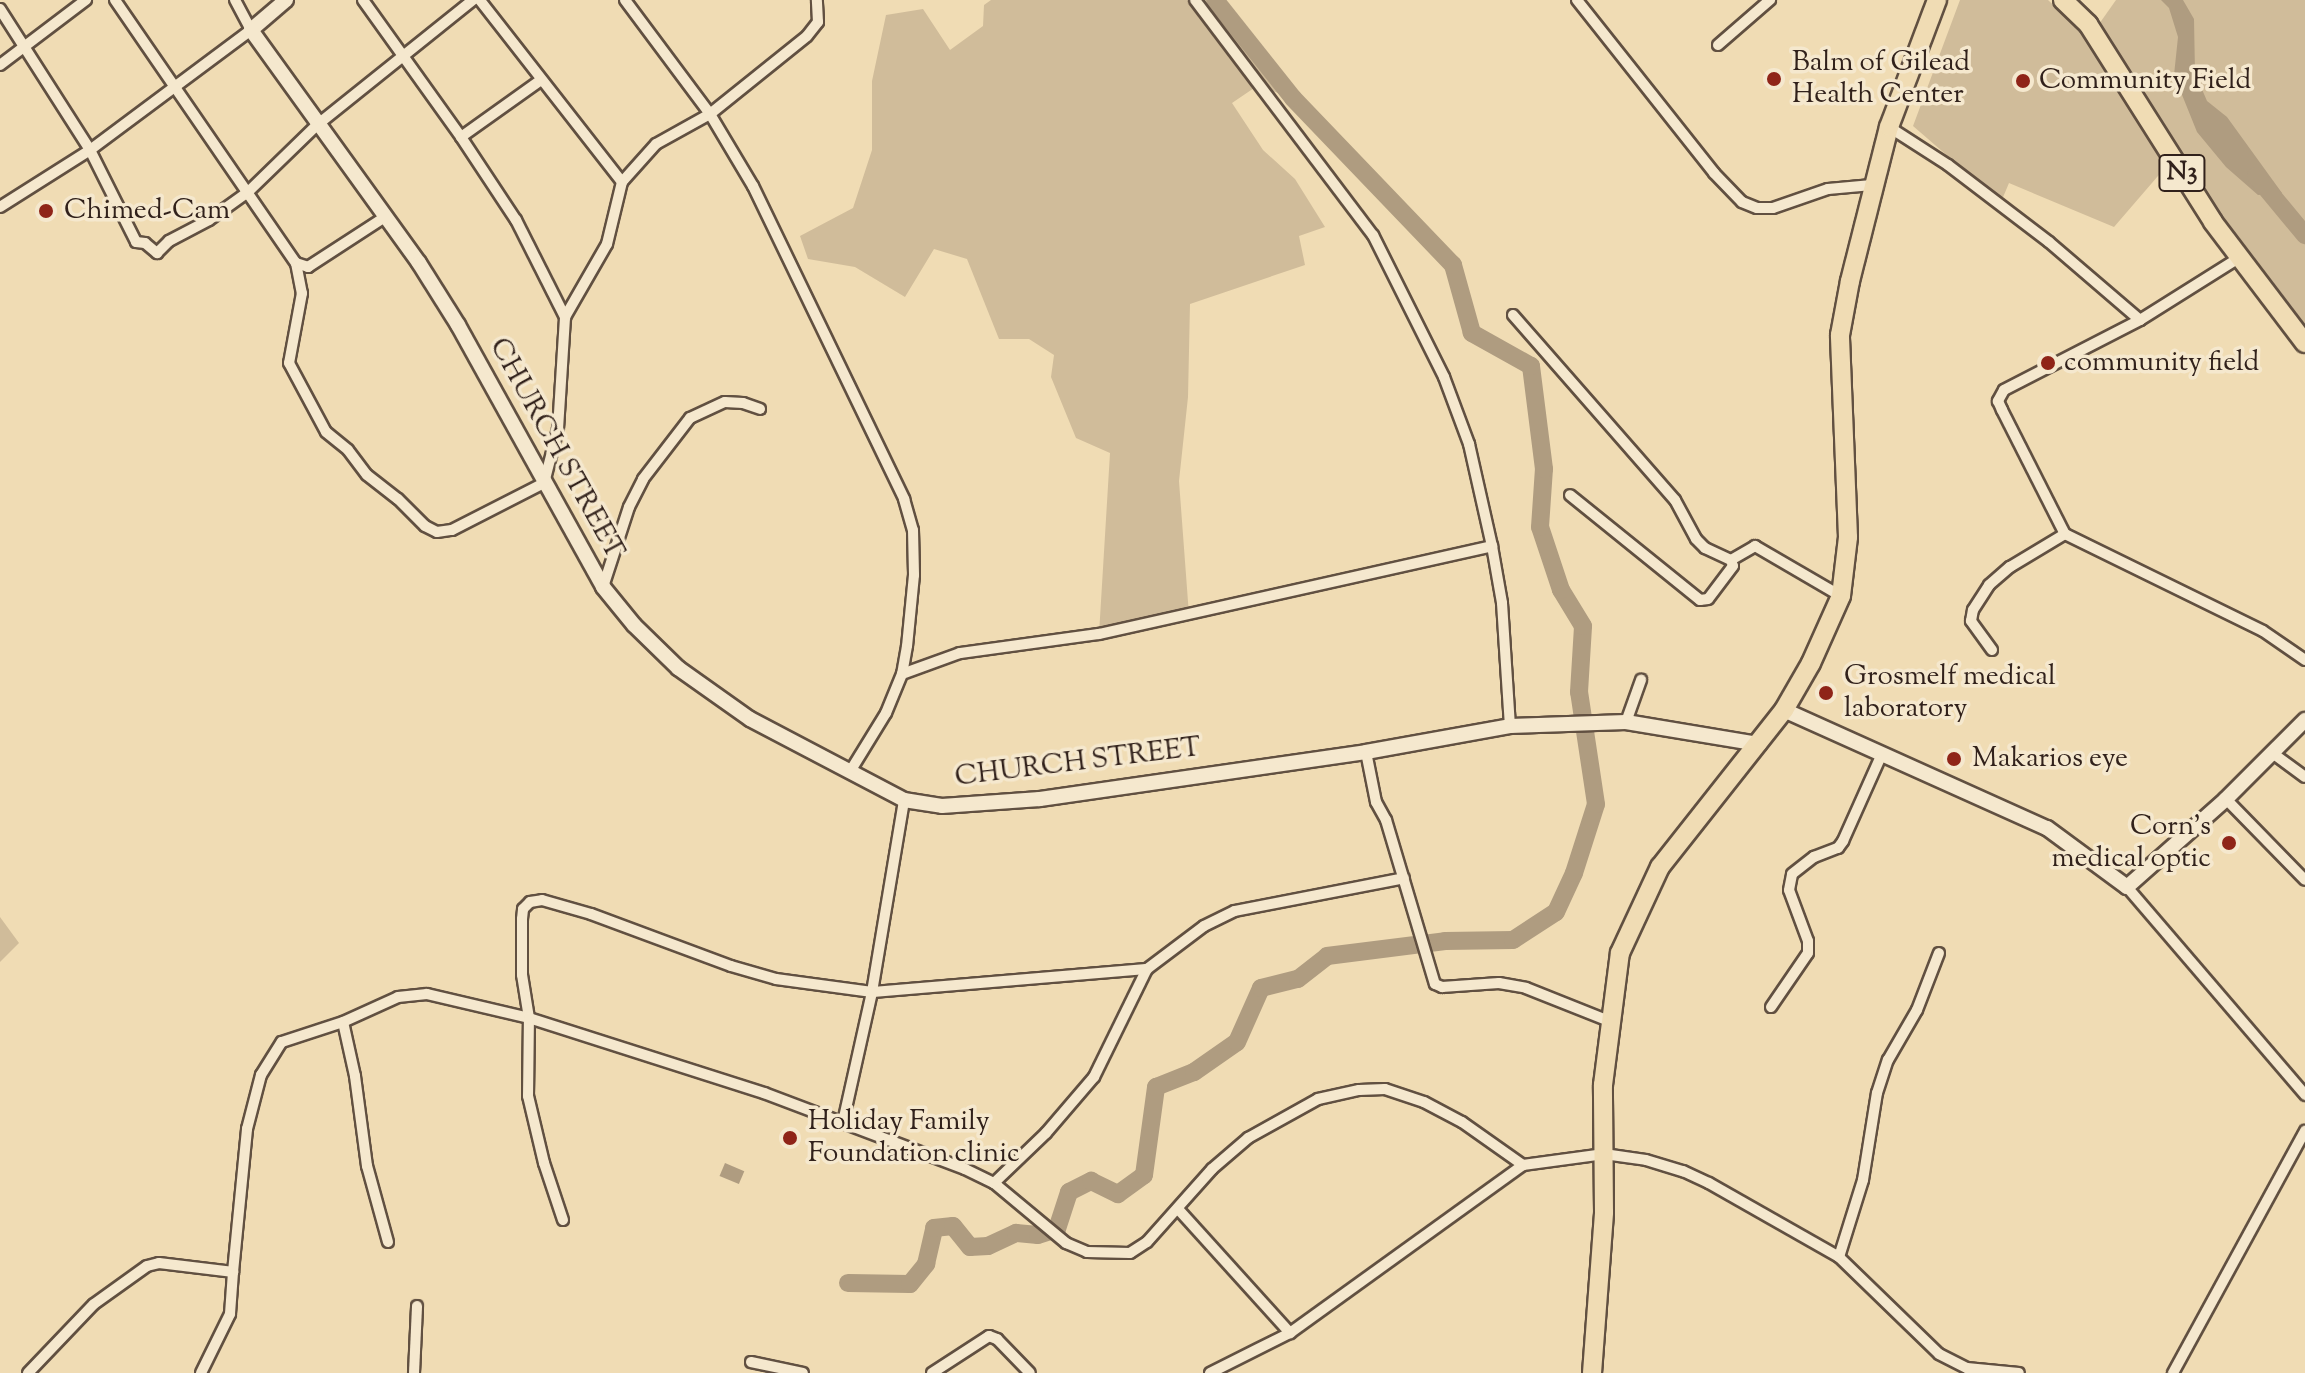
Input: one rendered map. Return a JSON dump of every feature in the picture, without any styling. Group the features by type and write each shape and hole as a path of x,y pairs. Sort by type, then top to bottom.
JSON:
{"highway":[{"path":"1926,23 1927,0"},
{"path":"1592,1373 1601,1282 1603,1085 1620,953 1645,894 1690,826 1784,710 1811,663 1841,596 1848,537 1840,335 1872,185 1889,127 1937,0"},
{"name":"N3","path":"2063,0 2088,24 2239,258 2305,343"}],"main road":[{"path":"251,30 286,0"},
{"name":"CHURCH STREET","path":"251,30 458,325 603,587 634,625 678,668 750,719 904,800 942,806 983,806 1366,752 1510,726 1626,722 1759,744"},
{"path":"1784,710 2047,828 2127,887 2226,799 2305,720"}],"street":[{"path":"0,65 86,0"},
{"path":"115,0 296,263 302,293 289,363 326,432 348,450 367,475 398,499 425,526 437,532 452,530 544,483 558,429 565,317 607,244 622,182 656,144 710,114 807,36 818,22 817,0"},
{"path":"0,189 4,204 90,150 251,30 235,0"},
{"path":"363,0 516,220 565,317"},
{"path":"0,9 90,150 136,242 145,243 157,253 169,241 209,220 248,192 317,125 402,53 473,0"},
{"path":"480,0 622,182"},
{"path":"625,0 710,114 753,186 904,499 913,530 914,575 902,674 886,713 851,770"},
{"path":"1195,0 1373,235 1395,273 1444,377 1469,444 1492,546 1502,603 1510,726"},
{"path":"1577,0 1714,173 1742,202 1757,208 1773,208 1828,189 1872,185"},
{"path":"1718,45 1770,0"},
{"path":"461,137 541,80"},
{"path":"1889,127 1948,165 2049,242 2140,320"},
{"path":"296,263 308,267 385,217"},
{"path":"2239,258 2140,320 1999,394 2002,410 2065,534 2263,631 2305,660"},
{"path":"1513,315 1675,500 1696,539 1705,548 1731,560 1733,566 1708,599 1700,600 1570,495"},
{"path":"603,587 629,507 643,479 690,418 725,402 760,409"},
{"path":"1992,650 1971,621 1973,610 1989,585 2010,567 2065,534"},
{"path":"902,674 960,653 1099,634 1492,546"},
{"path":"1731,560 1755,546 1841,596"},
{"path":"1626,722 1641,680"},
{"path":"1366,752 1376,802 1386,820 1435,984 1442,987 1499,983 1526,988 1609,1021"},
{"path":"2271,752 2305,777"},
{"path":"1771,1007 1808,953 1808,941 1789,890 1792,874 1814,857 1838,848 1882,754"},
{"path":"2226,799 2305,880"},
{"path":"843,1122 872,992 904,800"},
{"path":"994,1183 1046,1133 1094,1077 1147,969 1204,926 1235,911 1404,878"},
{"path":"2127,887 2305,1095"},
{"path":"563,1220 544,1163 528,1096 529,1018 522,975 522,919 523,909 530,902 542,900 776,979 872,992 1147,969"},
{"path":"1839,1257 1863,1180 1877,1093 1888,1060 1917,1010 1939,953"},
{"path":"201,1373 230,1314 247,1129 261,1075 282,1042 343,1022 398,997 427,994 529,1018 843,1122 994,1183 1050,1231 1087,1252 1130,1253 1147,1242 1179,1210 1212,1169 1248,1138 1318,1099 1359,1090 1385,1089 1424,1102 1462,1122 1523,1165"},
{"path":"343,1022 355,1076 367,1166 388,1242"},
{"path":"2173,1373 2305,1131"},
{"path":"1210,1373 1290,1333 1523,1165 1604,1154 1646,1160 1683,1171 1839,1257 1939,1354 1967,1368 2019,1373"},
{"path":"1179,1210 1290,1333"},
{"path":"28,1373 74,1321 147,1266 159,1263 233,1272"},
{"path":"414,1373 417,1306"},
{"path":"932,1373 989,1336 997,1339 1030,1373"},
{"path":"751,1362 803,1373"}],"shaded area":[{"path":"991,0 1215,0 1293,98 1257,86 1232,103 1263,150 1295,179 1325,227 1299,236 1305,265 1190,304 1188,397 1179,481 1189,615 1099,634 1110,453 1076,438 1051,377 1054,355 1029,339 999,339 967,259 934,249 905,297 855,267 808,259 800,236 853,208 872,150 872,81 886,15 923,9 950,50 983,26 984,5"},
{"name":"Community Field","path":"1960,0 2048,0 2085,35 2173,165 2164,169 2114,227 2009,183 2001,202 1913,126"},
{"path":"2116,0 2305,0 2305,353 2213,222 2092,34"},
{"path":"2161,0 2183,0 2194,19 2195,73 2207,101 2227,117 2282,193 2258,195 2226,167 2197,132 2174,75 2178,37 2169,8"},
{"path":"0,917 19,943 0,962"},
{"path":"725,1163 744,1171 739,1184 720,1176"}],"waterway":[{"path":"848,1283 910,1284 926,1264 934,1228 953,1226 970,1247 988,1246 1016,1233 1038,1235 1057,1229 1069,1192 1091,1181 1118,1194 1144,1175 1156,1087 1194,1072 1237,1042 1261,988 1298,979 1327,956 1445,941 1513,940 1556,912 1574,873 1596,804 1579,692 1583,626 1561,590 1540,527 1544,469 1531,366 1472,333 1453,265 1293,98 1215,0"},
{"path":"2256,176 2305,235"}],"place":[{"name":"Balm of Gilead Health Center","path":"1774,79"},
{"name":"Community Field","path":"2023,81"},
{"name":"Chimed-Cam","path":"46,211"},
{"name":"community field","path":"2048,363"},
{"name":"Grosmelf medical laboratory","path":"1826,693"},
{"name":"Makarios eye","path":"1954,759"},
{"name":"Corn's medical optic","path":"2229,843"},
{"name":"Holiday Family Foundation clinic","path":"790,1138"}]}
